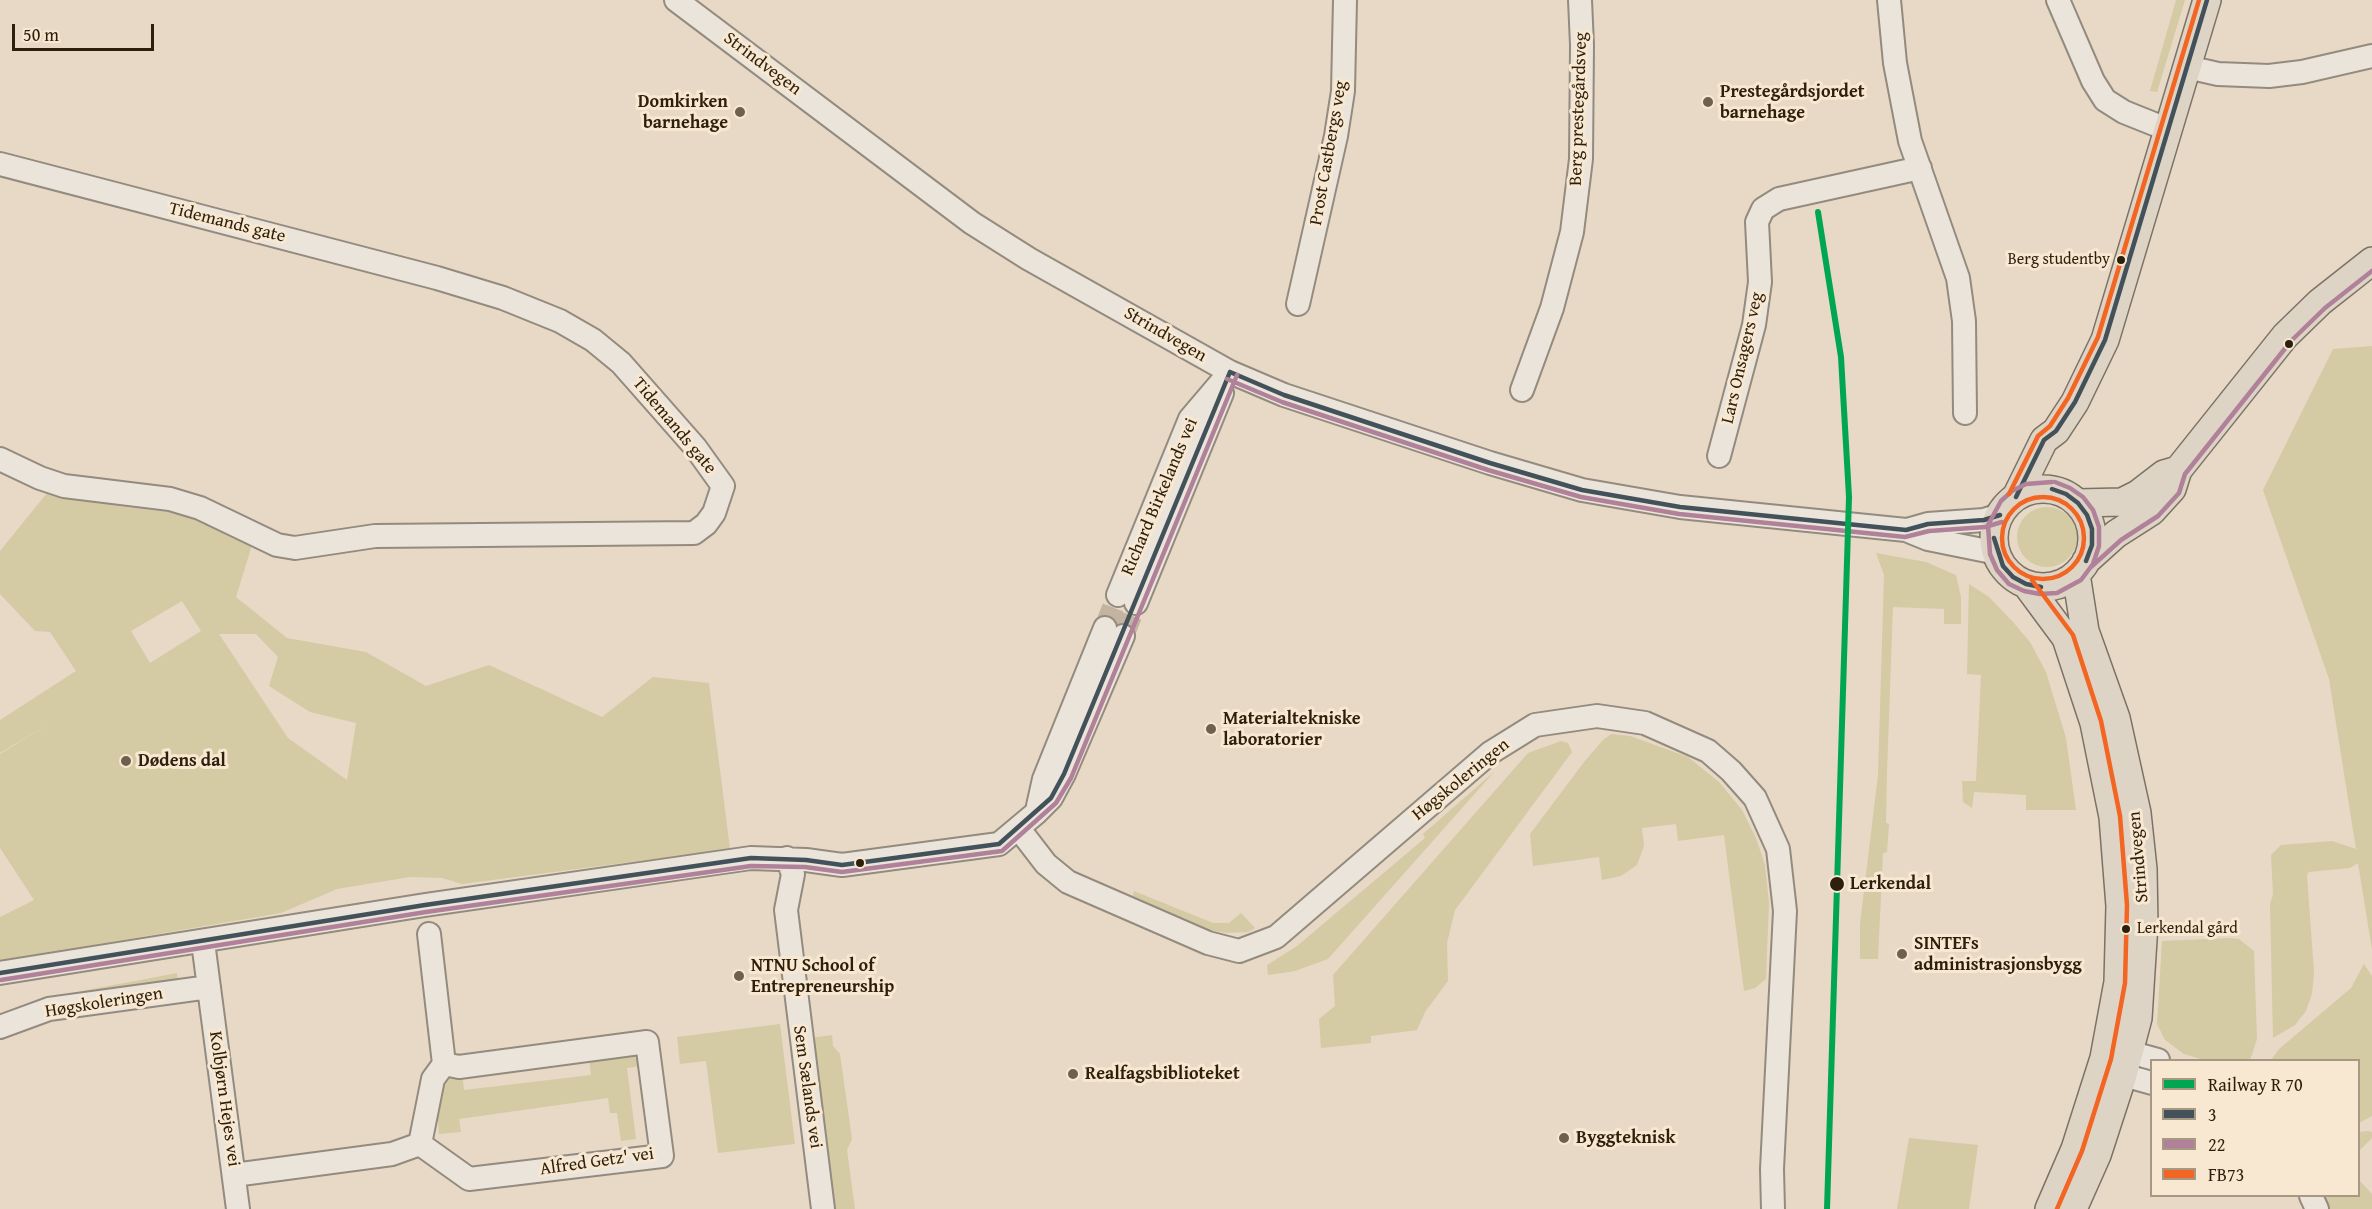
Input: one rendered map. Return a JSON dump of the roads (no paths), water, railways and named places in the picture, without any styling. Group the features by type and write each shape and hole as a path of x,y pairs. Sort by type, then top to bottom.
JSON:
{"main road":[{"path":"2207,0 2105,340 2075,402 2056,431 2044,440 2008,506 1994,538 1996,553 2003,566 2013,577 2026,584 2054,586 2081,568 2116,534 2152,511 2172,489 2178,470 2296,324 2346,280 2372,261"},
{"path":"2052,489 2056,431"},
{"path":"2078,503 2122,502 2138,494 2164,474 2178,470"},
{"path":"2008,506 2033,490 2052,489 2066,494 2078,503 2087,515 2092,529 2092,545 2081,568"},
{"name":"Strindvegen","path":"2073,1209 2086,1152 2103,1103 2138,1018 2144,924 2140,840 2127,762 2116,718 2085,631 2081,568"},
{"name":"Strindvegen","path":"2026,584 2066,638 2094,723 2114,817 2120,906 2119,1062"},
{"name":"Strindvegen","path":"2049,1209 2086,1152"}],"street":[{"name":"Strindvegen","path":"676,0 972,223 1029,259 1230,372 1284,395 1490,463 1582,490 1680,507 1823,524 1906,530 1928,539 1996,553"},
{"name":"Prost Castbergs veg","path":"1298,304 1336,136 1343,91 1345,0"},
{"name":"Berg prestegårdsveg","path":"1522,390 1552,308 1572,232 1581,159 1580,0"},
{"path":"1889,0 1903,108 1920,168 1958,278 1964,321 1965,413"},
{"path":"2066,4 2093,81 2105,100 2124,112 2169,130"},
{"path":"2187,68 2218,74 2269,76 2302,72 2372,56"},
{"name":"Tidemands gate","path":"0,164 437,278 503,298 560,321 592,340 621,363 695,447 723,486 714,513 706,524 694,533 375,536 295,548 270,542 200,508 170,499 64,486 40,478 0,459"},
{"name":"Lars Onsagers veg","path":"1719,456 1756,313 1760,282 1757,222 1763,209 1779,199 1920,168"},
{"name":"Richard Birkelands vei","path":"1230,372 1207,426 1127,599 1190,419 1230,372"},
{"name":"Strindvegen","path":"1906,530 1928,524 1984,520 2008,506"},
{"path":"0,973 425,905 752,858 797,859 842,866 999,844 1019,829 1051,798 1064,774 1114,632"},
{"name":"Høgskoleringen","path":"1019,829 1046,864 1068,882 1208,943 1239,951 1276,937 1490,753 1535,725 1597,716 1645,723 1708,751 1731,771 1755,798 1778,849 1785,911 1772,1158 1773,1209"},
{"name":"Sem Sælands vei","path":"797,859 786,910 823,1209"},
{"path":"420,1144 433,1078 444,1064 429,934"},
{"name":"Kolbjørn Hejes vei","path":"203,942 234,1175 392,1154 420,1144"},
{"name":"Høgskoleringen","path":"0,1027 49,1009 209,987"},
{"name":"Alfred Getz' vei","path":"420,1144 469,1179 662,1156 647,1042 459,1067 444,1064"},
{"path":"2119,1062 2150,1060"},
{"path":"2119,1062 2150,1082"},
{"path":"234,1175 238,1209"}],"tunnel":[{"path":"1105,628 1118,595"},
{"path":"1123,636 1136,603"}],"place":[{"name":"Prestegårdsjordet barnehage","path":"1708,102"},
{"name":"Domkirken barnehage","path":"740,112"},
{"name":"Berg studentby","path":"2121,260"},
{"name":"Materialtekniske laboratorier","path":"1211,729"},
{"name":"Dødens dal","path":"126,761"},
{"name":"Lerkendal","path":"1837,884"},
{"name":"Lerkendal gård","path":"2126,929"},
{"name":"SINTEFs administrasjonsbygg","path":"1902,954"},
{"name":"NTNU School of Entrepreneurship","path":"739,976"},
{"name":"Realfagsbiblioteket","path":"1073,1074"},
{"name":"Byggteknisk","path":"1564,1138"}]}
